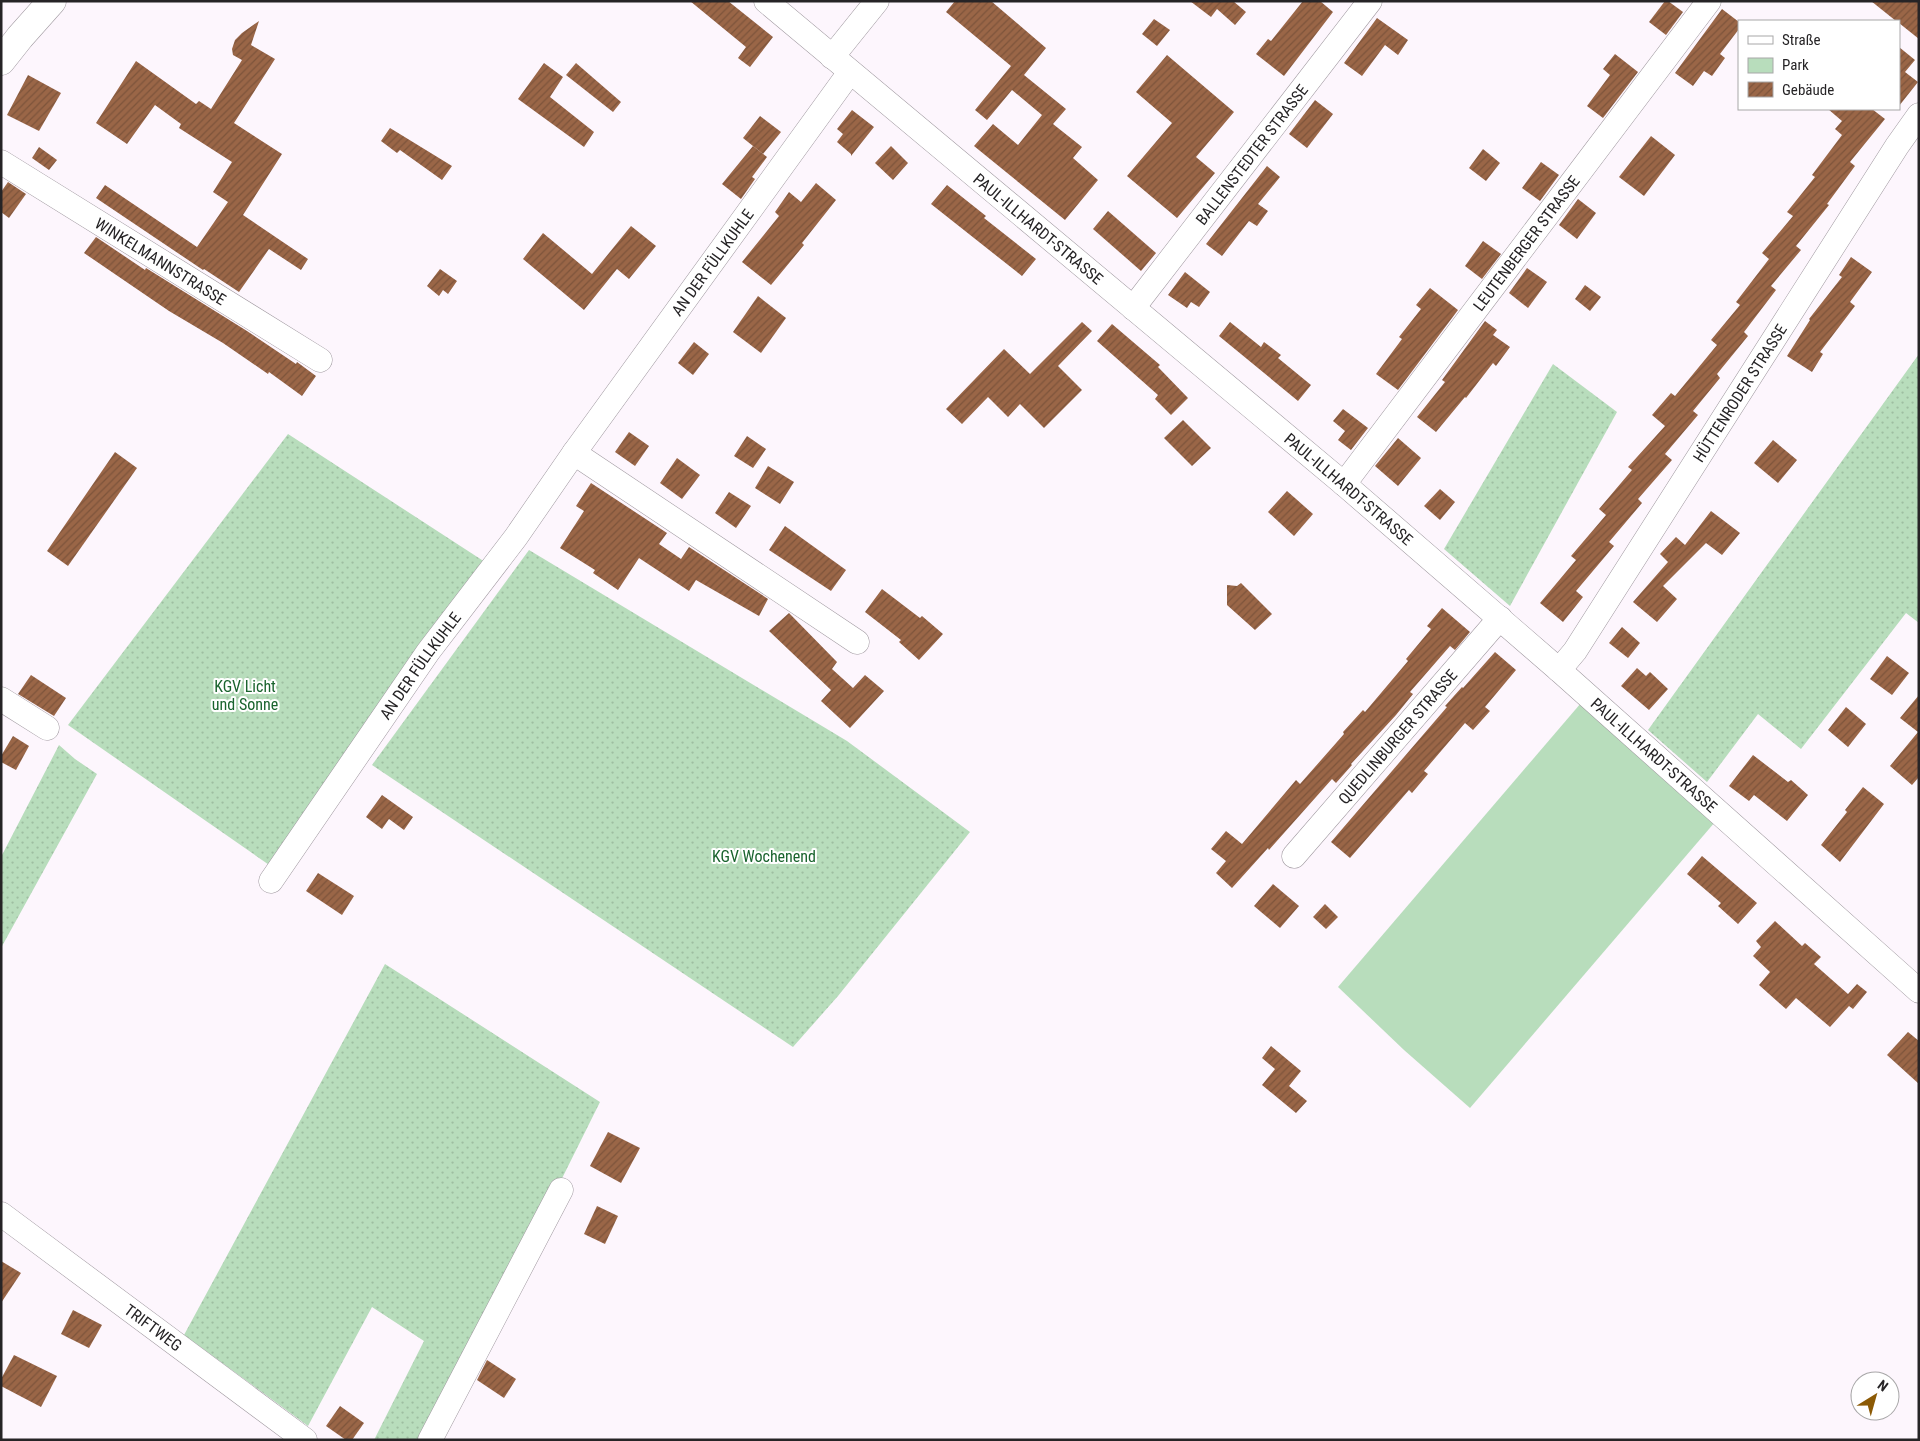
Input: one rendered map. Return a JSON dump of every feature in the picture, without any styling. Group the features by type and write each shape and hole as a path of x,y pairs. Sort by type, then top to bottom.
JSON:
{"main road":[{"path":"1,61 52,1"}],"street":[{"name":"PAUL-ILLHARDT-STRASSE","path":"766,1 1344,484 1559,670 1919,991"},
{"path":"832,57 877,1"},
{"name":"BALLENSTEDTER STRASSE","path":"1133,308 1370,1"},
{"name":"LEUTENBERGER STRASSE","path":"1344,484 1709,1"},
{"name":"AN DER FÜLLKUHLE","path":"271,882 428,652 516,537 574,453 850,72"},
{"name":"HÜTTENRODER STRASSE","path":"1559,670 1575,651 1897,146 1919,115"},
{"name":"WINKELMANNSTRASSE","path":"1,162 320,360"},
{"path":"574,453 857,642"},
{"name":"QUEDLINBURGER STRASSE","path":"1294,856 1500,618"},
{"path":"1,699 47,728"},
{"path":"430,1440 561,1190"},
{"name":"TRIFTWEG","path":"1,1214 305,1440"}],"green space":[{"path":"1919,354 1919,623 1906,613 1801,749 1758,714 1707,782 1648,730"},
{"path":"1553,364 1617,412 1510,606 1444,549"},
{"name":"KGV Licht und Sonne","path":"288,434 485,562 275,869 68,725"},
{"name":"KGV Wochenend","path":"529,550 847,741 970,832 838,996 793,1047 372,765"},
{"path":"1581,703 1715,822 1470,1108 1404,1050 1338,987"},
{"path":"59,745 97,774 1,948 1,857"},
{"path":"385,964 600,1102 498,1307 425,1440 374,1440 424,1341 372,1307 308,1426 184,1335"}],"building":[{"path":"690,1 728,1 773,37 750,67 738,58 746,47"},
{"path":"955,1 991,1 1046,48 1024,75 1066,109 1053,124 1082,147 1073,158 1098,180 1065,220 974,146 993,124 1018,145 1042,115 1012,90 987,120 975,110 1011,66 946,12"},
{"path":"1190,1 1233,1 1246,12 1235,25 1217,9 1211,17"},
{"path":"1303,1 1320,1 1333,12 1284,76 1256,54 1268,39 1271,41"},
{"path":"1665,1 1668,1 1683,12 1666,35 1649,22"},
{"path":"1871,1 1919,1 1919,39 1900,24 1900,20 1895,20"},
{"path":"1722,9 1738,21 1738,30 1720,54 1725,58 1712,76 1704,71 1693,86 1675,73"},
{"path":"1377,18 1408,40 1398,55 1385,45 1362,76 1344,63"},
{"path":"1154,19 1170,30 1157,46 1142,34"},
{"path":"259,21 251,45 275,59 234,123 282,154 243,215 308,259 301,270 269,249 239,292 96,198 105,185 197,247 228,202 213,192 232,162 179,128 181,124 155,105 127,144 96,123 136,61 196,104 199,101 211,109 242,60 233,55 232,49 235,40"},
{"path":"1900,48 1915,60 1905,72 1918,82 1900,105"},
{"path":"1615,54 1638,72 1603,118 1587,106 1610,75 1603,69"},
{"path":"1167,55 1234,112 1196,157 1215,173 1177,218 1127,176 1172,123 1136,92"},
{"path":"544,63 563,77 550,97 594,132 584,147 518,99"},
{"path":"576,63 621,102 613,112 566,75"},
{"path":"28,75 61,93 39,131 7,115"},
{"path":"1315,100 1333,114 1307,148 1289,134"},
{"path":"852,110 874,127 851,156 837,142 843,134 837,129"},
{"path":"1829,110 1873,110 1885,119 1850,162 1855,166 1827,204 1829,205 1796,246 1801,250 1771,286 1776,290 1744,332 1748,336 1717,374 1720,378 1693,411 1698,415 1665,454 1672,460 1638,499 1642,503 1609,542 1614,546 1576,591 1583,597 1563,622 1540,603 1576,560 1571,556 1606,515 1599,509 1632,470 1628,467 1665,426 1652,415 1671,393 1675,396 1717,345 1711,340 1740,305 1736,302 1769,259 1762,253 1793,216 1787,212 1815,177 1812,175 1842,135 1835,129 1842,121"},
{"path":"760,116 781,132 763,154 743,138"},
{"path":"390,128 452,166 442,180 400,150 397,153 381,141"},
{"path":"1651,136 1675,155 1644,196 1619,177"},
{"path":"753,146 767,157 752,177 755,179 741,199 722,184"},
{"path":"891,146 908,163 893,180 875,163"},
{"path":"39,147 57,160 49,170 32,158"},
{"path":"1483,149 1500,163 1486,181 1469,168"},
{"path":"1541,162 1559,175 1540,201 1522,188"},
{"path":"1267,166 1280,177 1258,204 1268,211 1257,226 1249,221 1222,256 1206,244"},
{"path":"8,182 26,194 9,218 1,212 1,192"},
{"path":"816,183 836,200 802,243 804,245 771,285 742,262 779,216 775,212 789,192 801,202"},
{"path":"947,185 986,216 984,218 1036,259 1022,276 931,204"},
{"path":"1578,199 1596,213 1577,239 1559,225"},
{"path":"1108,211 1156,253 1141,271 1093,229"},
{"path":"631,226 656,246 629,279 617,269 584,310 523,259 543,233 592,274"},
{"path":"96,237 145,270 146,268 296,364 297,362 316,376 302,396 269,372 268,374 223,343 169,311 84,253"},
{"path":"1483,241 1501,254 1482,279 1465,266"},
{"path":"1851,257 1872,272 1850,302 1855,306 1820,352 1823,354 1812,372 1787,356 1809,319 1842,277 1839,275"},
{"path":"1527,268 1547,282 1528,308 1509,293"},
{"path":"440,269 457,281 448,294 443,290 439,296 427,286"},
{"path":"1185,272 1210,292 1199,307 1191,302 1187,308 1168,295"},
{"path":"1585,285 1601,297 1590,311 1575,299"},
{"path":"1430,288 1458,310 1398,390 1376,374 1402,339 1399,337 1421,309 1416,305"},
{"path":"758,296 786,318 761,353 733,332"},
{"path":"1485,321 1497,330 1493,335 1510,347 1496,366 1493,363 1436,432 1417,417 1445,382 1442,380"},
{"path":"1082,322 1092,331 1058,366 1082,390 1044,428 1020,404 1008,417 988,397 962,424 946,409 1004,349 1030,374"},
{"path":"1230,322 1261,347 1264,342 1281,355 1278,358 1311,385 1298,401 1219,336"},
{"path":"1112,324 1160,365 1158,367 1188,398 1171,415 1155,399 1158,395 1097,341"},
{"path":"694,342 709,354 693,375 678,363"},
{"path":"1343,409 1368,428 1351,450 1338,440 1345,431 1333,421"},
{"path":"1183,420 1211,448 1192,466 1164,438"},
{"path":"629,432 649,446 635,466 615,452"},
{"path":"747,436 766,449 753,468 734,456"},
{"path":"1398,438 1421,458 1398,486 1375,466"},
{"path":"1773,440 1797,460 1778,483 1754,463"},
{"path":"115,452 137,468 68,566 47,551"},
{"path":"677,458 700,475 682,499 660,483"},
{"path":"768,466 794,482 780,504 755,488"},
{"path":"591,483 667,533 659,544 681,559 689,547 768,599 759,616 696,580 689,591 639,558 618,590 593,573 595,570 560,548 584,511 576,506"},
{"path":"1440,489 1455,502 1440,520 1424,506"},
{"path":"1287,491 1313,514 1294,536 1268,512"},
{"path":"729,492 751,506 736,528 715,513"},
{"path":"1711,511 1740,533 1722,555 1706,543 1663,586 1677,599 1657,622 1633,602 1668,562 1660,554 1676,537 1685,545"},
{"path":"785,526 846,570 831,591 769,550"},
{"path":"1241,583 1272,614 1255,630 1227,605 1227,585 1237,586"},
{"path":"882,589 920,618 922,616 943,634 919,660 899,642 901,640 865,612"},
{"path":"1442,608 1470,632 1455,650 1450,646 1410,692 1413,694 1396,715 1336,783 1332,779 1269,850 1268,848 1232,888 1216,873 1226,861 1211,849 1226,831 1242,844 1296,780 1300,784 1344,734 1343,732 1363,710 1365,712 1408,661 1406,659 1431,629 1427,626"},
{"path":"789,613 837,662 832,669 853,688 865,675 884,691 850,728 821,701 831,690 769,631"},
{"path":"1622,627 1640,643 1628,658 1609,643"},
{"path":"1495,652 1516,670 1485,707 1490,711 1473,730 1465,723 1424,771 1428,774 1412,793 1409,790 1350,858 1331,842 1447,707 1445,706"},
{"path":"1887,656 1909,673 1892,695 1870,679"},
{"path":"1637,668 1646,676 1650,672 1668,689 1649,710 1621,686"},
{"path":"31,675 66,698 54,716 18,694"},
{"path":"1919,695 1919,777 1912,785 1890,766 1918,732 1900,718"},
{"path":"1846,707 1866,724 1848,747 1828,730"},
{"path":"13,736 29,746 16,770 1,762 1,756"},
{"path":"1753,755 1788,782 1791,780 1808,795 1787,821 1754,795 1749,801 1729,786"},
{"path":"1863,787 1884,804 1840,862 1821,845 1847,812 1845,810"},
{"path":"382,795 413,817 404,830 389,819 382,829 366,817"},
{"path":"1702,856 1757,903 1738,924 1718,906 1721,903 1687,874"},
{"path":"318,873 354,896 342,915 306,891"},
{"path":"1273,884 1299,906 1280,928 1254,906"},
{"path":"1325,904 1338,917 1326,929 1313,917"},
{"path":"1775,921 1802,946 1805,943 1821,957 1814,964 1848,994 1857,984 1867,992 1853,1009 1849,1006 1830,1027 1796,998 1786,1009 1759,985 1770,972 1753,956 1761,947 1756,941"},
{"path":"1908,1032 1919,1041 1919,1084 1887,1055"},
{"path":"1271,1046 1301,1071 1289,1086 1307,1101 1296,1113 1262,1085 1275,1069 1262,1058"},
{"path":"608,1132 640,1148 621,1183 590,1166"},
{"path":"597,1206 618,1216 605,1244 584,1234"},
{"path":"1,1261 21,1273 1,1303"},
{"path":"73,1310 102,1325 89,1348 61,1334"},
{"path":"14,1355 57,1376 41,1407 1,1386 1,1379"},
{"path":"487,1360 516,1379 504,1398 477,1380"},
{"path":"340,1406 364,1423 352,1440 346,1440 326,1426"}]}
